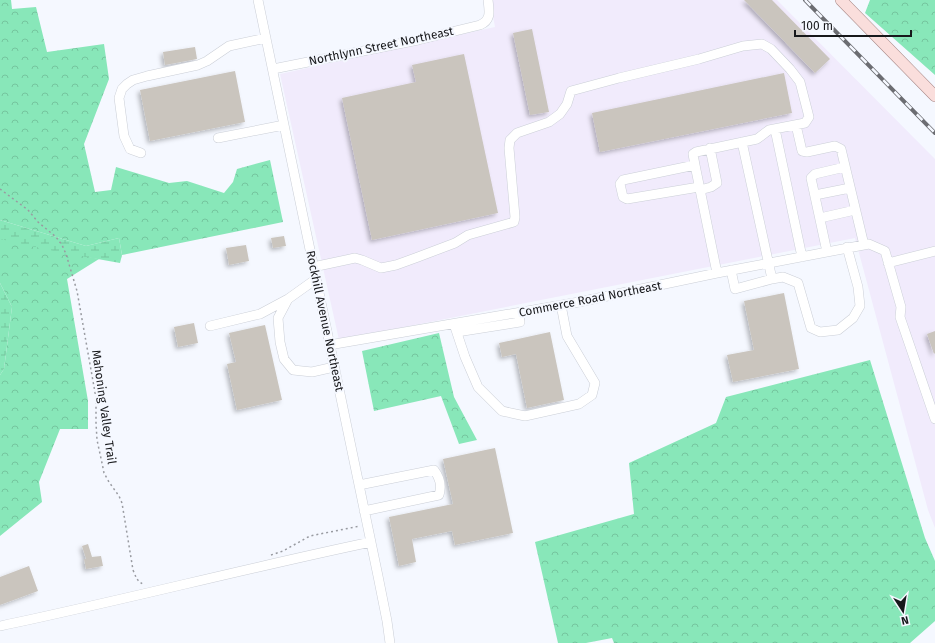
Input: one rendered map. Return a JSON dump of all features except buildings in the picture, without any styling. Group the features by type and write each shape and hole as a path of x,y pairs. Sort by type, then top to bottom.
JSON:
{"main road":[{"path":"842,0 935,96"}],"street":[{"name":"Rockhill Avenue Northeast","path":"258,0 371,542 390,643"},
{"name":"Northlynn Street Northeast","path":"273,69 418,40 480,25 487,21 490,12 488,0"},
{"path":"140,153 130,149 124,136 119,98 122,89 127,84 133,80 147,76 198,65 229,46 266,38"},
{"path":"313,267 355,258 380,268 396,265 455,243 468,235 514,222 515,218 509,148 510,140 517,134 549,122 560,114 567,104 571,92 583,87 699,59 743,46 762,44 771,49 800,82 809,117 805,123 769,130 757,139 710,148 693,154 717,273"},
{"path":"796,124 802,151 807,152 835,146 841,149 864,245 869,244 885,251 901,307 900,317 935,419"},
{"path":"218,138 284,125"},
{"path":"775,129 802,257"},
{"path":"742,142 772,279"},
{"path":"695,166 623,180 620,184 623,197 627,199 711,187 717,183 710,148"},
{"path":"827,252 811,178 815,174 845,167"},
{"path":"815,196 850,188"},
{"path":"820,218 855,210"},
{"name":"Commerce Road Northeast","path":"329,345 456,328 519,312 864,245"},
{"path":"732,270 735,289 772,279 783,278 798,283 811,328 820,332 838,330 853,318 860,306 858,287 848,247"},
{"path":"888,263 935,251"},
{"path":"210,326 260,314 288,299 316,279"},
{"path":"288,299 278,318 280,342 284,359 293,370 312,372 334,367"},
{"path":"456,328 465,357 478,387 502,411 525,416 579,404 592,395 595,383 567,336 561,305"},
{"path":"359,485 434,470 438,476 441,488 439,495 364,511"},
{"path":"0,626 100,605 226,574 371,542"}],"path":[{"name":"Mahoning Valley Trail","path":"0,189 28,210 38,222 56,237 66,254 77,291 96,398 96,429 102,463 107,478 122,503 136,578 140,583 149,585"},
{"path":"266,556 283,551 310,536 367,524"}],"shaded area":[{"path":"490,0 777,0 935,159 935,528 928,510 855,238 339,340 280,74 495,27"}],"green space":[{"path":"0,0 11,0 12,9 36,7 47,52 104,44 109,79 84,144 95,192 111,190 116,167 169,183 187,181 224,193 233,182 237,169 270,160 283,222 122,255 119,238 86,246 0,220"},
{"path":"870,0 935,0 935,75 865,13"},
{"path":"0,220 86,246 119,238 122,255 120,263 58,252 0,239"},
{"path":"0,238 99,259 67,279 88,401 88,429 60,429 39,482 42,502 0,536 0,375 4,369 12,307 0,283"},
{"path":"0,283 12,307 4,369 0,375"},
{"path":"439,333 454,397 477,440 459,444 441,396 374,411 362,351"},
{"path":"870,360 925,538 935,561 935,621 910,643 614,643 612,638 586,643 558,643 535,542 634,514 629,463 716,423 726,397"}],"railway":[{"path":"805,0 935,133"}]}
